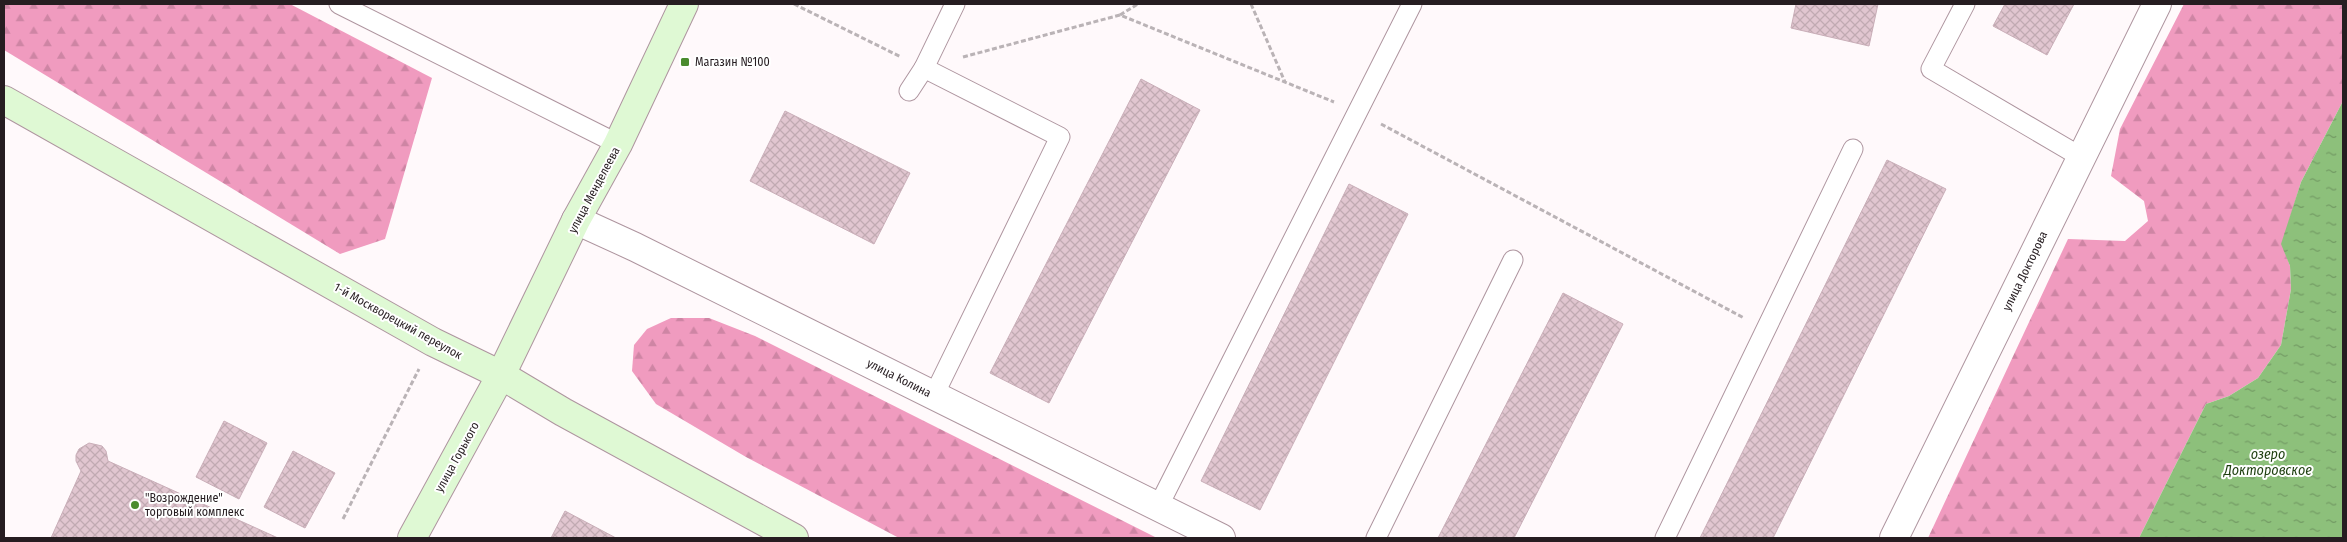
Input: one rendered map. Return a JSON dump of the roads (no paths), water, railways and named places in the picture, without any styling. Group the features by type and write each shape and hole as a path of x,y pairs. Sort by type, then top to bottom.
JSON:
{"street":[{"name":"улица Менделеева","path":"501,375 576,220 618,144 684,4"},
{"name":"улица Докторова","path":"1894,538 2157,4"},
{"name":"1-й Москворецкий переулок","path":"4,100 433,342 501,375 563,412 794,538"},
{"name":"улица Колина","path":"576,220 635,247 1221,538"},
{"name":"улица Горького","path":"412,538 501,375"}],"lane":[{"path":"339,4 618,144"},
{"path":"908,91 924,68 955,4"},
{"path":"1158,507 1412,4"},
{"path":"1965,4 1931,69 2081,157"},
{"path":"924,68 1060,137 934,396"},
{"path":"1665,538 1853,149"},
{"path":"1376,538 1513,260"}],"water":[{"name":"озеро Докторовское","path":"2343,101 2343,538 2139,538 2206,404 2229,396 2258,378 2281,345 2291,289 2290,266 2281,244 2301,182"}],"place":[{"name":"Магазин №100","path":"685,62"},
{"name":"\"Возрождение\" торговый комплекс","path":"135,505"}]}
